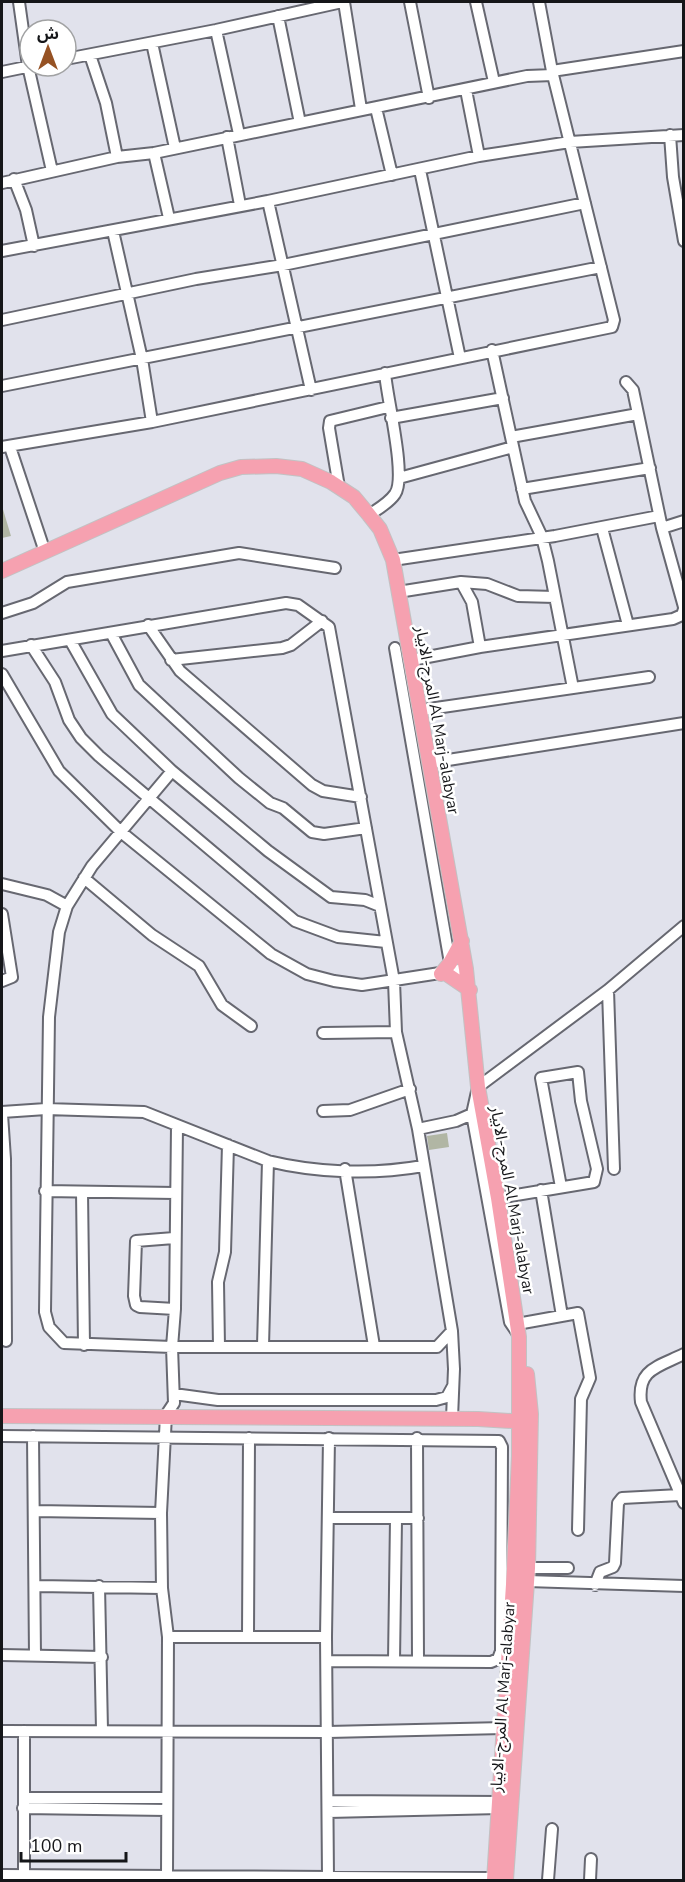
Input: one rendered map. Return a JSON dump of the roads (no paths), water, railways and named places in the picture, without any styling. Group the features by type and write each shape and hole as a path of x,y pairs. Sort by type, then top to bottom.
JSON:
{"main road":[{"name":"المرج-الابيار Al Marj-alabyar","path":"2,572 172,494 241,468 276,465 302,469 339,487 369,515 385,540 393,560 422,710 436,805 462,941 470,990 478,1087 498,1198 518,1332 525,1362 527,1574 498,1880"},
{"path":"462,941 445,970 470,990"},
{"name":"المرج-الابيار Al Marj-alabyar","path":"498,1880 519,1438 525,1418 519,1398 518,1332"},
{"path":"503,1418 519,1398"},
{"path":"2,1416 525,1418"},
{"path":"503,1418 519,1438"}],"street":[{"path":"19,2 22,18"},
{"path":"78,57 343,2 361,110"},
{"path":"410,2 429,98"},
{"path":"476,2 494,82"},
{"path":"45,552 6,447 152,422 612,327 614,321 553,73 539,2"},
{"path":"278,16 300,123"},
{"path":"216,30 239,134"},
{"path":"152,43 175,148"},
{"path":"2,183 117,157 154,153 239,134 429,98 494,82 684,51"},
{"path":"90,55 106,103 117,157"},
{"path":"2,72 18,68"},
{"path":"32,78 52,171"},
{"path":"466,90 479,156"},
{"path":"376,108 392,175"},
{"path":"670,135 673,177 684,241"},
{"path":"2,251 268,201 479,156 570,142 684,135"},
{"path":"228,137 240,205"},
{"path":"154,153 169,219"},
{"path":"420,170 460,358"},
{"path":"14,179 26,210 34,246"},
{"path":"268,201 311,390"},
{"path":"2,320 196,279 433,236 585,203"},
{"path":"113,231 142,359 152,422"},
{"path":"2,386 601,267"},
{"path":"492,350 527,509 542,537 573,688"},
{"path":"369,515 396,493 399,478 385,373"},
{"path":"412,660 480,647 677,618 684,608 659,516 633,390 626,382"},
{"path":"339,487 329,428 330,421 502,398"},
{"path":"399,478 512,442 638,414"},
{"path":"522,489 650,468"},
{"path":"393,560 602,528 659,516"},
{"path":"662,528 684,521"},
{"path":"602,528 628,626"},
{"path":"2,613 33,603 67,582 239,552 335,568"},
{"path":"398,592 461,582 487,584 518,596 555,597"},
{"path":"461,582 472,602 480,647"},
{"path":"2,651 291,603 330,627 394,981 396,1032 418,1128 452,1331 452,1418"},
{"path":"171,660 282,648 291,645 322,621"},
{"path":"148,625 180,671 312,785 322,791 361,797"},
{"path":"111,633 139,685 239,778 270,803 283,808 312,832 324,834 366,828"},
{"path":"70,640 112,714 172,771 268,851 331,897 365,900 380,906"},
{"path":"32,645 55,682 69,720 78,735 99,756 295,921 338,937 386,942"},
{"path":"395,648 422,807 445,970"},
{"path":"2,674 55,767 121,832 242,932 295,969 334,981 362,985 445,970 466,969"},
{"path":"422,710 649,677"},
{"path":"429,763 684,723"},
{"path":"172,771 84,878 66,906 56,943 49,1017 46,1108 45,1312 49,1328 64,1343 84,1345 437,1347 453,1359"},
{"path":"422,807 436,805"},
{"path":"84,878 152,935 199,966 222,1005 251,1026"},
{"path":"2,884 47,895 66,906"},
{"path":"2,914 12,977 2,981"},
{"path":"578,1530 581,1399 590,1378 578,1313 562,1316 518,1332 510,1322 472,1114 478,1087 608,990 684,926"},
{"path":"608,990 614,1169"},
{"path":"323,1033 396,1032"},
{"path":"498,1198 590,1184 597,1176 578,1072 542,1078 561,1187"},
{"path":"323,1111 350,1110 410,1089"},
{"path":"6,1341 5,1159 2,1113 46,1108 144,1112 268,1161 308,1168 393,1172 423,1166"},
{"path":"418,1128 456,1122 472,1114"},
{"path":"161,1878 167,1810 168,1637 162,1588 161,1513 166,1415 174,1403 172,1347 175,1309 177,1126"},
{"path":"219,1347 218,1282 225,1252 228,1145"},
{"path":"263,1346 268,1161"},
{"path":"345,1169 374,1346"},
{"path":"45,1191 175,1193"},
{"path":"541,1191 562,1316"},
{"path":"82,1192 84,1345"},
{"path":"174,1238 136,1241 134,1301 140,1307 175,1309"},
{"path":"437,1347 452,1331"},
{"path":"595,1585 600,1572 613,1568 615,1563 618,1503 622,1498 681,1492 640,1402 639,1388 642,1378 649,1372 684,1354"},
{"path":"174,1394 218,1400 425,1400 447,1397 453,1386"},
{"path":"2,1436 417,1438 499,1441 502,1447 500,1656 498,1659 490,1662 327,1661"},
{"path":"33,1436 37,1586 36,1656"},
{"path":"248,1636 249,1438"},
{"path":"330,1438 326,1637 328,1806 334,1878"},
{"path":"417,1438 418,1660"},
{"path":"35,1511 161,1513"},
{"path":"328,1518 418,1518"},
{"path":"394,1661 396,1519"},
{"path":"527,1574 568,1569"},
{"path":"527,1574 595,1585 684,1586"},
{"path":"37,1586 162,1588"},
{"path":"99,1586 102,1730"},
{"path":"168,1637 326,1637"},
{"path":"2,1655 102,1657"},
{"path":"2,1731 328,1732 504,1728"},
{"path":"24,1731 24,1875"},
{"path":"23,1803 167,1798"},
{"path":"23,1803 167,1810"},
{"path":"328,1806 500,1805"},
{"path":"548,1881 552,1829"},
{"path":"590,1881 591,1859"},
{"path":"2,1875 76,1878 498,1880"}]}
